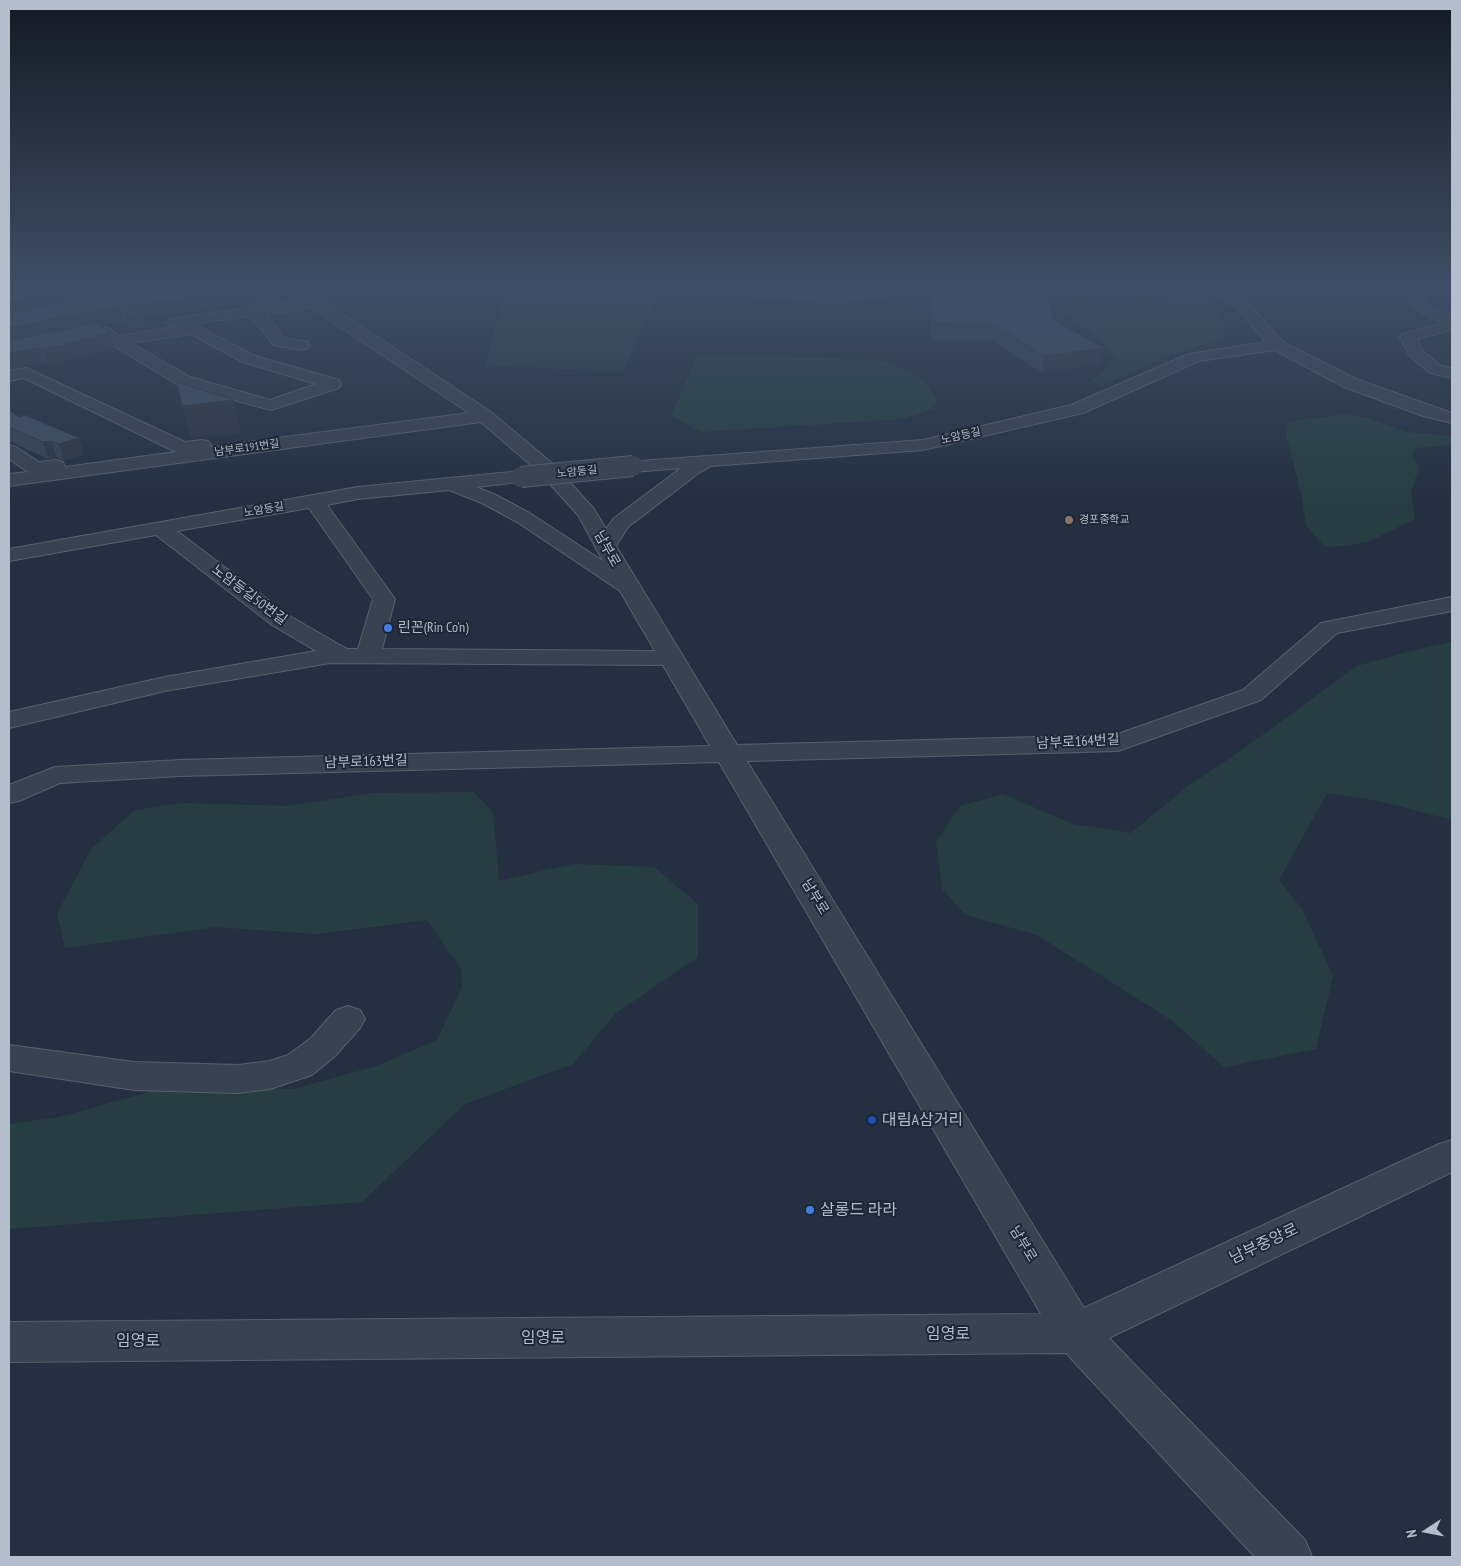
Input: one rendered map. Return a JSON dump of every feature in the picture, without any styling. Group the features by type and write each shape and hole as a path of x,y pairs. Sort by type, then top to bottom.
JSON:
{"street":[{"path":"9,451 35,468 183,448 280,431 272,417 184,381 144,358"},
{"path":"246,358 332,384 272,417"},
{"name":"남부로","path":"400,358 485,416 546,468 587,513 1076,1333 1288,1557"},
{"name":"노암등길","path":"633,466 923,445 1077,409 1193,358"},
{"path":"1301,358 1350,383 1452,418"},
{"path":"1422,358 1436,370 1452,373"},
{"path":"9,376 26,373 183,448"},
{"name":"남부로191번길","path":"9,480 485,416"},
{"path":"606,547 620,523 693,468 708,461"},
{"name":"노암동길","path":"521,477 633,466"},
{"name":"노암등길","path":"9,555 358,493 521,477"},
{"path":"450,484 489,499 524,518 632,591"},
{"path":"314,501 384,599 368,656"},
{"name":"노암등길50번길","path":"160,528 280,620 342,656"},
{"name":"남부로164번길","path":"728,752 1118,742 1252,695 1329,628 1452,604"},
{"path":"9,720 166,684 330,656 672,658"},
{"name":"남부로163번길","path":"9,795 55,775 161,769 728,752"},
{"path":"9,1058 134,1076 238,1078 270,1075 300,1065 323,1047 348,1019"},
{"name":"남부중앙로","path":"1076,1333 1452,1155"},
{"name":"임영로","path":"9,1342 1076,1333"}],"green space":[{"path":"487,358 629,358 623,372 485,365"},
{"path":"697,358 827,358 884,361 915,375 926,383 936,399 936,404 929,410 902,419 701,432 671,416"},
{"path":"1114,358 1163,358 1107,384 1088,383 1107,369"},
{"path":"1345,414 1368,418 1406,432 1452,436 1452,445 1416,448 1412,455 1419,468 1411,491 1415,519 1368,542 1325,547 1306,525 1301,493 1286,435 1288,422"},
{"path":"1452,642 1452,820 1379,801 1327,793 1279,880 1302,909 1333,976 1316,1049 1224,1067 1171,1020 1037,935 966,915 942,889 936,842 960,806 1003,794 1073,824 1131,833 1188,786 1235,755 1357,666 1410,651"},
{"path":"473,792 493,812 499,881 573,864 654,867 698,904 698,957 616,1013 573,1064 465,1104 362,1202 9,1229 9,1124 59,1117 174,1085 293,1089 377,1066 437,1040 462,987 461,969 427,920 317,934 215,927 65,948 57,914 91,849 135,810 182,803 288,806 372,793"}],"building":[{"path":"177,382 234,400 182,406"},
{"path":"9,410 19,417 25,415 79,438 59,444 51,441 43,442 9,427"}],"place":[{"name":"경포중학교","path":"1069,520"},
{"name":"린꼰(Rin Co'n)","path":"388,628"},
{"name":"대림A삼거리","path":"872,1120"},
{"name":"살롱드 라라","path":"810,1210"}]}
